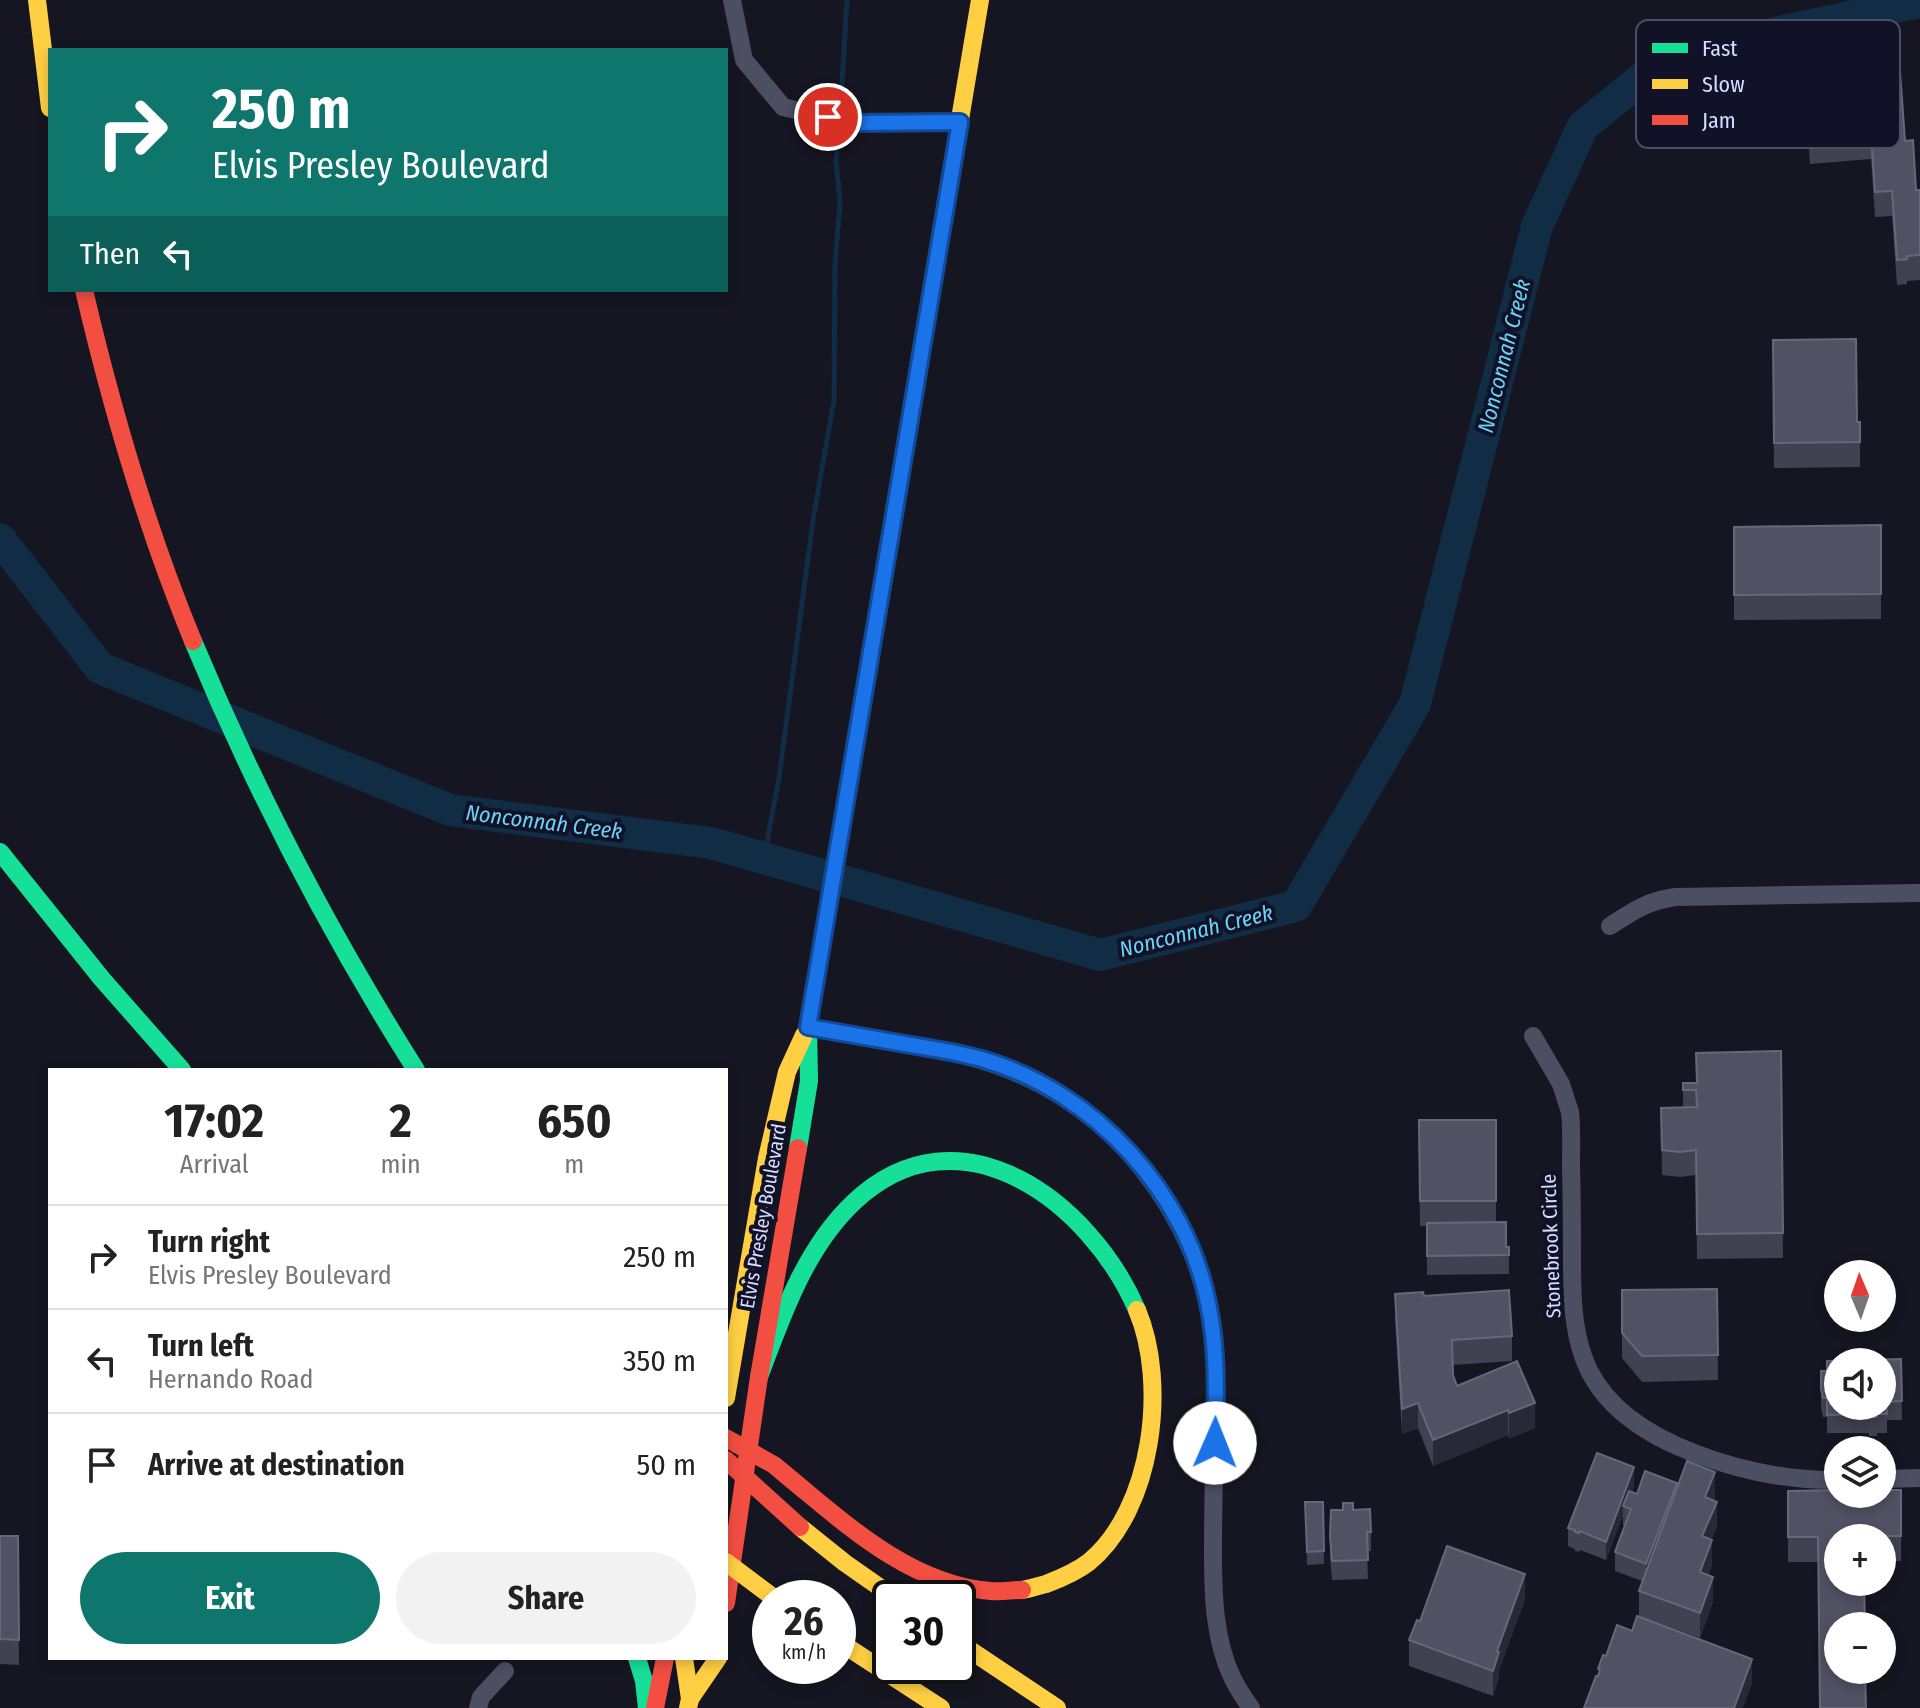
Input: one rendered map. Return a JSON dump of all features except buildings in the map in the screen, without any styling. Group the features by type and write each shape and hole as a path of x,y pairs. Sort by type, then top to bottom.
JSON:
{"main road":[{"path":"37,0 48,91"},
{"name":"Elvis Presley Boulevard","path":"728,1589 759,1377 809,1081 808,1027 980,0"},
{"path":"55,48 57,12"},
{"path":"85,292 119,429 161,558 203,664 236,740 326,919 415,1068"},
{"path":"0,852 102,979 180,1068"},
{"path":"102,979 146,1057"},
{"name":"Elvis Presley Boulevard","path":"728,1386 767,1158 787,1072 808,1027"},
{"path":"728,1439 774,1465 869,1542 910,1568 951,1584 987,1591 1016,1591 1047,1585 1065,1577 1086,1566 1107,1545 1122,1523 1146,1458 1152,1422 1149,1357 1141,1321 1129,1293 1108,1259 1087,1231 1036,1189 993,1168 962,1161 939,1162 900,1172 874,1186 835,1222 817,1246 789,1299 759,1377"},
{"path":"728,1462 800,1527 872,1582"},
{"path":"728,1564 752,1582"},
{"path":"856,1653 941,1708"},
{"path":"976,1654 1057,1708"},
{"path":"655,1708 665,1660"},
{"path":"684,1660 689,1704"},
{"path":"689,1704 717,1660"},
{"path":"626,1662 644,1681 647,1708"}],"street":[{"path":"732,0 744,60 783,107 850,123 960,122"},
{"path":"1610,926 1641,906 1657,899 1675,897 1920,893"},
{"path":"808,1027 963,1055 988,1061 1038,1082 1099,1122 1134,1158 1166,1200 1193,1256 1208,1300 1216,1381 1214,1598 1231,1676 1251,1708"},
{"name":"Stonebrook Circle","path":"1533,1036 1561,1084 1570,1112 1575,1327 1583,1357 1593,1377 1627,1417 1652,1435 1733,1467 1824,1480"},
{"path":"1896,1479 1920,1478"},
{"path":"478,1708 481,1697 505,1671"}],"waterway":[{"path":"840,115 847,0"},
{"name":"Nonconnah Creek","path":"1835,20 1920,2"},
{"name":"Nonconnah Creek","path":"0,539 100,668 450,810 711,843 1100,955 1296,906 1415,704 1537,226 1583,126 1636,83"},
{"path":"764,858 779,778 813,520 834,400 839,125"}],"traffic: fast":[{"path":"798,1148 809,1081 808,1027 904,453"},
{"path":"193,641 242,752 324,914 415,1068"},
{"path":"0,852 102,979 180,1068"},
{"path":"759,1377 797,1284 837,1220 854,1202 895,1174 936,1162 978,1164 1018,1178 1055,1202 1088,1234 1116,1271 1137,1310"},
{"path":"638,1660 647,1708"}],"traffic: slow":[{"path":"37,0 48,91"},
{"path":"904,453 980,0"},
{"path":"728,1386 767,1158 787,1072 804,1035"},
{"path":"1022,1590 1058,1579 1089,1562 1111,1539 1128,1511 1149,1444 1152,1408 1152,1373 1137,1310"},
{"path":"800,1527 872,1582"},
{"path":"728,1564 752,1582"},
{"path":"856,1653 941,1708"},
{"path":"976,1654 1057,1708"},
{"path":"684,1660 690,1699 688,1708"},
{"path":"690,1699 717,1660"}],"traffic: jam":[{"path":"84,292 131,468 193,641"},
{"path":"728,1589 759,1377 798,1148"},
{"path":"728,1439 774,1465 804,1490"},
{"path":"728,1462 800,1527"},
{"path":"804,1490 868,1540 914,1569 965,1587 995,1591 1022,1590"},
{"path":"655,1708 665,1660"}],"route":[{"path":"828,117 850,123 960,122 808,1027 988,1061 1061,1095 1118,1140 1166,1200 1186,1239 1202,1281 1214,1340 1215,1443"}]}
